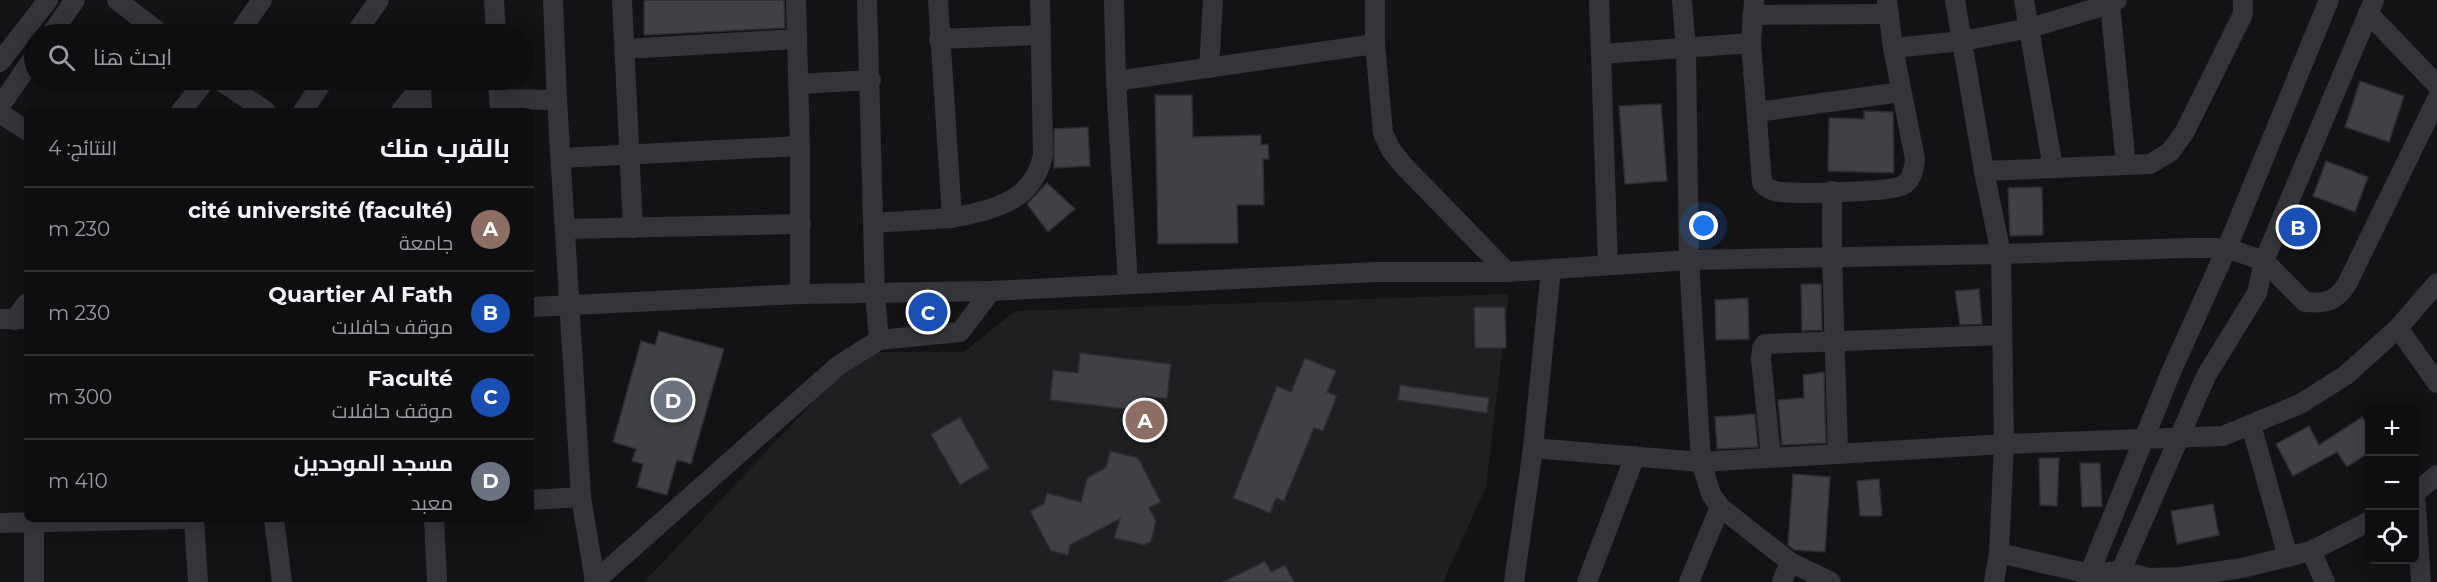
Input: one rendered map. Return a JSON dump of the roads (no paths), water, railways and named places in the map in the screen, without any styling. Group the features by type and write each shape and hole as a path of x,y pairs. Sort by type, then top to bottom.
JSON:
{"street":[{"path":"29,24 48,0"},
{"path":"58,24 75,0"},
{"path":"117,0 148,24"},
{"path":"245,24 262,0"},
{"path":"362,24 379,0"},
{"path":"494,0 495,24"},
{"path":"553,0 581,497 595,581"},
{"path":"622,0 633,228"},
{"path":"796,0 800,146 800,294"},
{"path":"867,0 871,80 875,294 879,340"},
{"path":"938,0 952,218"},
{"path":"873,223 952,218 1001,207 1014,200 1040,171 1043,155 1040,0"},
{"path":"1114,0 1116,81 1128,284"},
{"path":"1209,68 1213,0"},
{"path":"1375,0 1375,44 1381,120 1383,133 1391,150 1507,272"},
{"path":"1599,0 1608,265"},
{"path":"1682,0 1686,50 1689,260 1701,462 1711,494 1720,507 1790,562 1831,582"},
{"path":"1954,0 2001,254 2004,444 1999,553 1994,582"},
{"path":"2024,0 2053,168"},
{"path":"1984,171 2150,164 2170,152 2184,133 2242,14 2243,0"},
{"path":"2088,578 2144,438 2227,248 2329,0"},
{"path":"1893,48 1963,41 2030,28 2114,2 2126,165"},
{"path":"2119,576 2206,376 2257,293 2264,261 2371,6 2437,86"},
{"path":"1888,7 1893,48 1915,159 1914,170 1910,178 1902,186 1832,191 1782,192 1765,187 1762,183 1751,43 1753,8 1888,7"},
{"path":"0,62 24,31"},
{"path":"939,39 1040,35"},
{"path":"625,49 796,39"},
{"path":"1600,54 1686,50 1751,43"},
{"path":"1116,81 1375,44"},
{"path":"0,106 24,71"},
{"path":"798,84 871,80"},
{"path":"183,108 198,90"},
{"path":"234,90 261,108"},
{"path":"305,108 317,90"},
{"path":"403,108 417,90"},
{"path":"422,90 422,108"},
{"path":"499,90 500,105 557,100"},
{"path":"1757,112 1901,92"},
{"path":"534,308 800,294 991,291 1376,272 1507,272 1689,260 2227,248 2264,261 2305,302 2334,301 2348,282 2437,99"},
{"path":"0,113 24,129"},
{"path":"561,158 800,146"},
{"path":"1832,191 1838,452"},
{"path":"565,229 801,224"},
{"path":"1514,582 1533,448 1551,269"},
{"path":"1533,448 1701,462 1838,452 2179,436 2223,436 2300,404 2346,375 2398,328 2437,283"},
{"path":"595,581 839,365 879,340 960,332 991,291"},
{"path":"14,319 24,307"},
{"path":"2398,328 2437,383"},
{"path":"1771,456 1761,360 1762,348 1765,344 2002,335"},
{"path":"2251,425 2288,557"},
{"path":"1587,582 1635,456"},
{"path":"2419,491 2437,475"},
{"path":"534,500 581,497"},
{"path":"1689,582 1720,507"},
{"path":"2416,510 2421,582"},
{"path":"0,523 24,521"},
{"path":"34,522 34,582"},
{"path":"194,522 198,582"},
{"path":"274,522 282,582"},
{"path":"434,522 437,582"},
{"path":"1999,553 2088,578 2180,577 2242,568 2311,551 2365,524"},
{"path":"2311,551 2325,582"},
{"path":"1782,582 1790,562"}],"place":[{"name":"Quartier Al Fath","path":"2298,227"},
{"name":"Faculté","path":"928,312"},
{"name":"مسجد الموحدين","path":"673,400"},
{"name":"cité université (faculté)","path":"1145,420"}]}
